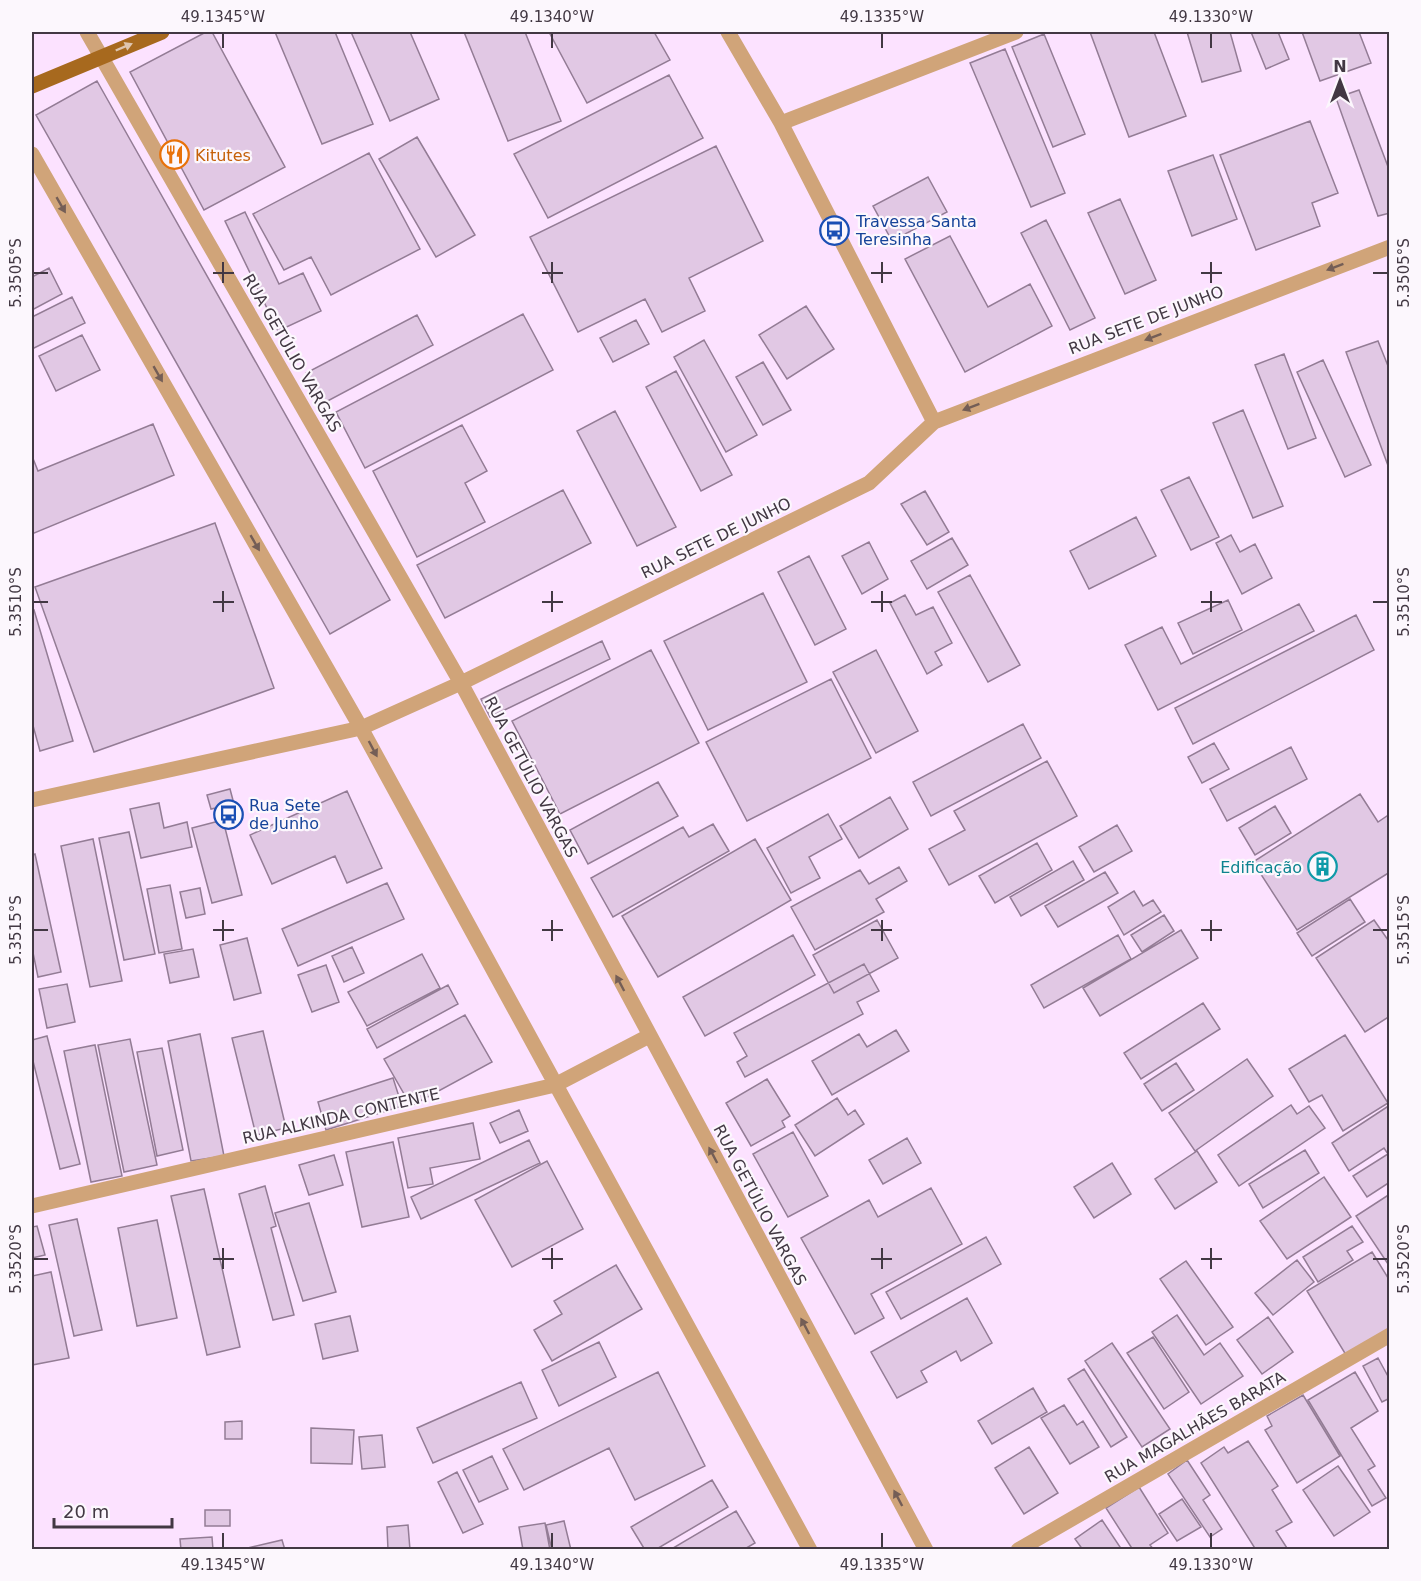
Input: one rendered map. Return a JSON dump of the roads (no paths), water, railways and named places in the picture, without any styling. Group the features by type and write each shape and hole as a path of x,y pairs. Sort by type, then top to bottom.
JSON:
{"main road":[{"path":"32,86 162,32"}],"street":[{"name":"RUA GETÚLIO VARGAS","path":"87,32 461,683 926,1550"},
{"path":"728,32 781,123 934,422"},
{"path":"781,123 1016,32"},
{"path":"32,154 361,728 810,1550"},
{"name":"RUA SETE DE JUNHO","path":"32,800 361,728 461,683 869,483 934,422 1389,247"},
{"name":"RUA ALKINDA CONTENTE","path":"32,1206 555,1085 649,1036"},
{"name":"RUA MAGALHÃES BARATA","path":"1018,1550 1389,1335"}],"place":[{"name":"Kitutes","path":"174,155"},
{"name":"Travessa Santa Teresinha","path":"835,230"},
{"name":"Rua Sete de Junho","path":"228,814"},
{"name":"Edificação","path":"1323,867"}]}
